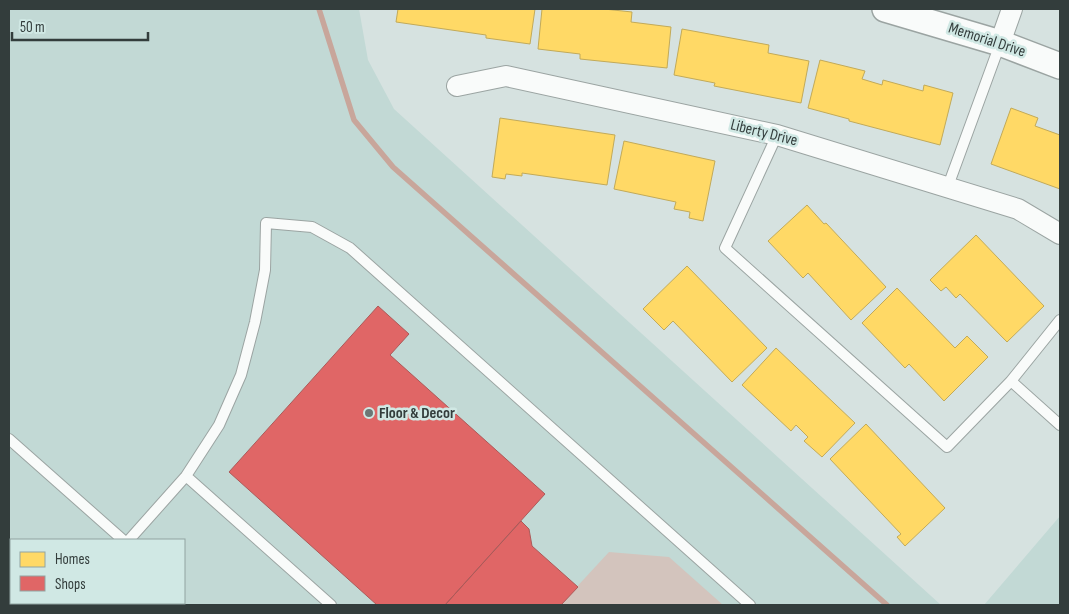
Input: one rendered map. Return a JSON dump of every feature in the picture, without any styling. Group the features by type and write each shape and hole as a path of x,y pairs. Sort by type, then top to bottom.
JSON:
{"street":[{"name":"Memorial Drive","path":"885,9 1000,43 1060,66"},
{"path":"1000,43 1012,9"},
{"name":"Liberty Drive","path":"458,86 506,76 778,135 1018,209 1060,234"}],"lane":[{"path":"948,186 1000,43"},
{"path":"778,135 725,248 947,447 1011,381 1060,320"},
{"path":"130,539 186,476 219,425 241,375 255,322 265,270 266,223 312,227 350,248 750,605"},
{"path":"1011,381 1060,425"},
{"path":"9,439 122,539"},
{"path":"186,476 331,605"}],"shaded area":[{"path":"9,9 359,9 368,60 394,109 941,605 9,605"},
{"path":"1060,516 1060,605 984,605"},
{"path":"609,552 669,557 723,605 560,605"}],"building: Homes":[{"path":"398,9 535,9 530,44 486,38 486,35 396,22"},
{"path":"542,9 604,9 632,12 631,22 671,27 667,68 580,59 580,54 538,49"},
{"path":"682,29 769,45 768,53 809,61 801,103 714,86 715,83 674,75"},
{"path":"820,60 865,71 862,79 882,85 883,80 923,91 924,85 953,93 940,145 808,108"},
{"path":"1011,108 1038,118 1035,126 1060,135 1060,189 991,164"},
{"path":"500,118 615,135 607,185 522,173 522,176 506,174 505,179 492,177"},
{"path":"624,141 715,161 703,221 689,218 690,212 674,209 676,202 614,189"},
{"path":"807,205 886,287 851,320 808,273 803,278 768,241"},
{"path":"976,235 1044,306 1007,342 960,294 956,298 946,287 941,291 930,280"},
{"path":"687,266 767,348 732,382 673,321 664,330 643,309"},
{"path":"897,288 955,348 967,336 988,357 944,401 909,364 905,368 862,323"},
{"path":"776,348 855,423 822,457 804,441 808,437 796,425 791,431 742,385"},
{"path":"866,424 945,508 905,546 897,537 901,534 830,459"}],"building: Shops":[{"name":"Floor & Decor","path":"378,306 409,334 390,355 545,494 445,605 377,605 229,472"},
{"path":"521,521 529,529 532,546 578,587 561,605 445,605"}],"waterway":[{"path":"319,9 354,120 393,167 887,605"}],"place":[{"name":"Floor & Decor","path":"369,413"}]}
